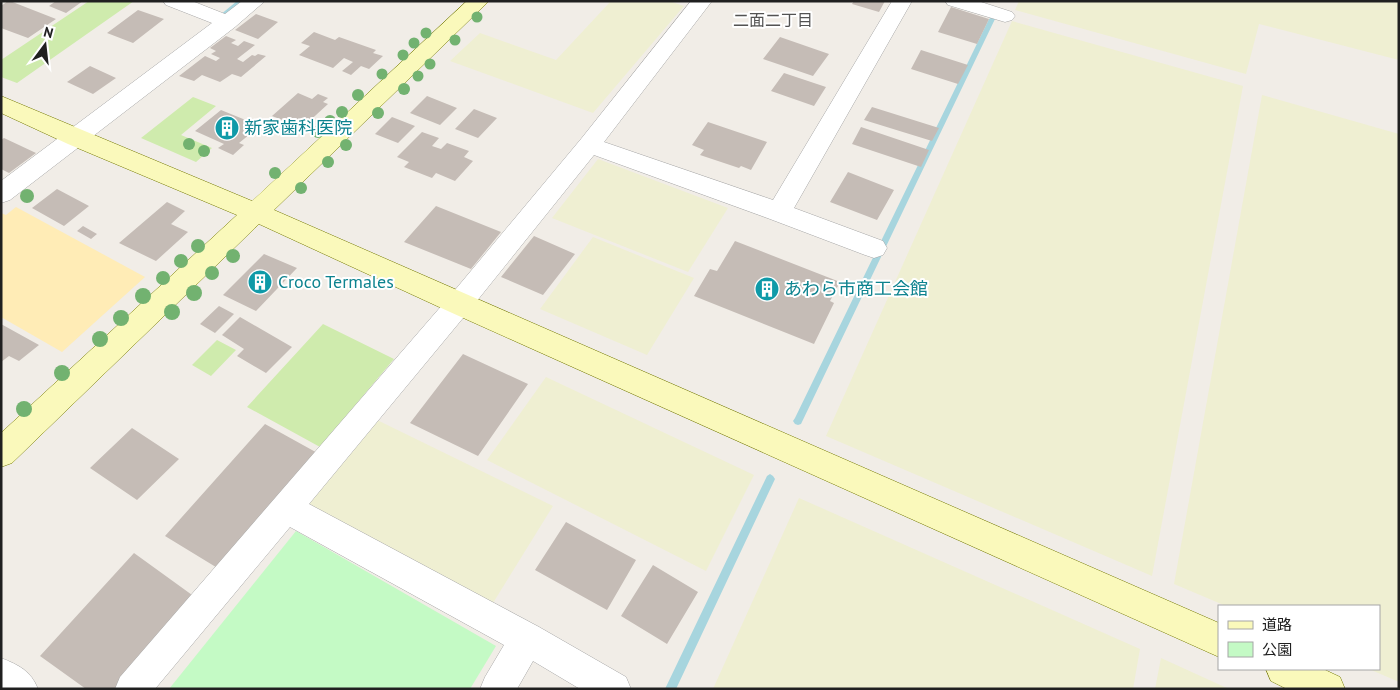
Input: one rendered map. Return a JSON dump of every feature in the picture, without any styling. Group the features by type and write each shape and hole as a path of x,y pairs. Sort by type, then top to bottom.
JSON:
{"street":[{"path":"173,1 228,22"},
{"path":"1,194 255,1"},
{"path":"1,453 479,1"},
{"path":"132,689 459,304 589,145 702,1"},
{"path":"779,212 902,1"},
{"path":"955,1 1005,16"},
{"path":"1,104 76,138 256,213 1218,640"},
{"path":"589,145 779,212 874,248"},
{"path":"286,508 527,639 614,689"},
{"path":"497,689 527,639"},
{"path":"1285,670 1328,689"},
{"path":"1,675 20,689"}],"green space":[{"path":"89,1 134,1 17,83 1,77 1,60"},
{"path":"611,1 669,1 684,6 593,113 450,61 480,33 556,60"},
{"path":"1019,1 1399,1 1399,60 1259,24 1246,74 1015,10"},
{"path":"1012,21 1243,86 1152,576 826,436"},
{"path":"1262,95 1399,134 1399,682 1371,670 1380,670 1380,605 1224,605 1174,584"},
{"path":"193,97 216,106 181,135 212,148 196,162 141,138"},
{"path":"598,159 728,208 688,272 552,218"},
{"path":"593,237 694,278 647,355 540,309"},
{"path":"323,324 394,359 320,447 247,407"},
{"path":"217,340 236,350 211,376 192,365"},
{"path":"546,377 754,475 706,571 487,460"},
{"path":"373,418 553,506 493,603 306,503"},
{"path":"799,498 1140,649 1133,689 713,689"},
{"path":"296,531 496,646 470,689 169,689"},
{"path":"1161,658 1229,689 1155,689"}],"sand":[{"path":"16,207 145,277 62,352 1,317 1,213 6,215"}],"building":[{"path":"8,1 56,19 28,38 1,28 1,6"},
{"path":"56,1 83,1 66,13 49,6"},
{"path":"854,1 885,1 879,12 852,4"},
{"path":"951,7 989,19 977,44 938,32"},
{"path":"138,10 164,19 133,43 107,33"},
{"path":"256,14 278,22 258,39 235,30"},
{"path":"314,32 335,40 339,37 376,50 373,53 383,56 369,69 361,66 351,75 342,71 353,62 344,58 333,68 299,55 310,46 301,43"},
{"path":"226,36 236,40 231,43 238,46 244,41 255,45 237,59 243,62 252,55 266,56 241,77 232,74 220,82 202,75 194,81 179,76 205,56 216,61 220,58 211,54 216,51 210,48"},
{"path":"780,37 829,54 813,76 763,59"},
{"path":"921,50 968,65 958,84 911,69"},
{"path":"90,66 116,78 93,94 67,82"},
{"path":"784,73 826,87 814,106 771,91"},
{"path":"298,93 312,99 318,94 328,98 323,102 328,104 304,126 288,119 285,121 272,116"},
{"path":"427,96 457,108 440,125 410,113"},
{"path":"872,107 939,128 932,141 864,120"},
{"path":"474,109 497,118 478,138 455,129"},
{"name":"新家歯科医院","path":"221,110 260,126 239,143 244,145 233,155 218,148 224,144 195,131"},
{"path":"392,117 415,126 398,143 375,134"},
{"path":"708,122 767,142 751,170 700,155 704,150 692,145"},
{"path":"861,127 929,150 921,167 852,144"},
{"path":"422,132 439,138 432,146 441,149 447,143 469,151 464,157 473,161 455,181 436,173 432,178 404,167 409,162 397,157"},
{"path":"4,138 36,153 9,173 1,169 1,140"},
{"path":"848,172 894,190 877,220 830,202"},
{"path":"57,189 89,206 64,226 32,208"},
{"path":"167,202 185,211 171,224 188,232 156,261 119,243"},
{"path":"436,206 501,232 471,269 404,242"},
{"path":"83,226 97,234 91,239 77,231"},
{"path":"534,236 575,254 543,295 501,277"},
{"name":"あわら市商工会館","path":"735,241 840,282 830,301 834,303 814,344 694,296 710,269 717,271"},
{"name":"Croco Termales","path":"264,254 297,268 256,311 223,295"},
{"path":"219,306 234,314 215,333 200,324"},
{"path":"240,317 292,347 266,373 237,356 244,349 222,335"},
{"path":"1,324 39,345 19,361 9,356 1,362"},
{"path":"463,354 528,384 478,456 410,423"},
{"path":"265,424 321,455 224,572 165,536"},
{"path":"132,428 179,459 137,500 90,468"},
{"path":"566,522 636,560 607,610 535,570"},
{"path":"134,553 199,600 123,689 86,689 40,656"},
{"path":"653,565 698,592 667,644 621,616"}],"waterway":[{"path":"216,21 241,1"},
{"path":"798,421 992,19"},
{"path":"670,689 770,479"}],"place":[{"name":"新家歯科医院","path":"227,128"},
{"name":"Croco Termales","path":"260,282"},
{"name":"あわら市商工会館","path":"767,289"}],"district":[{"name":"二面二丁目","path":"773,20"}]}
